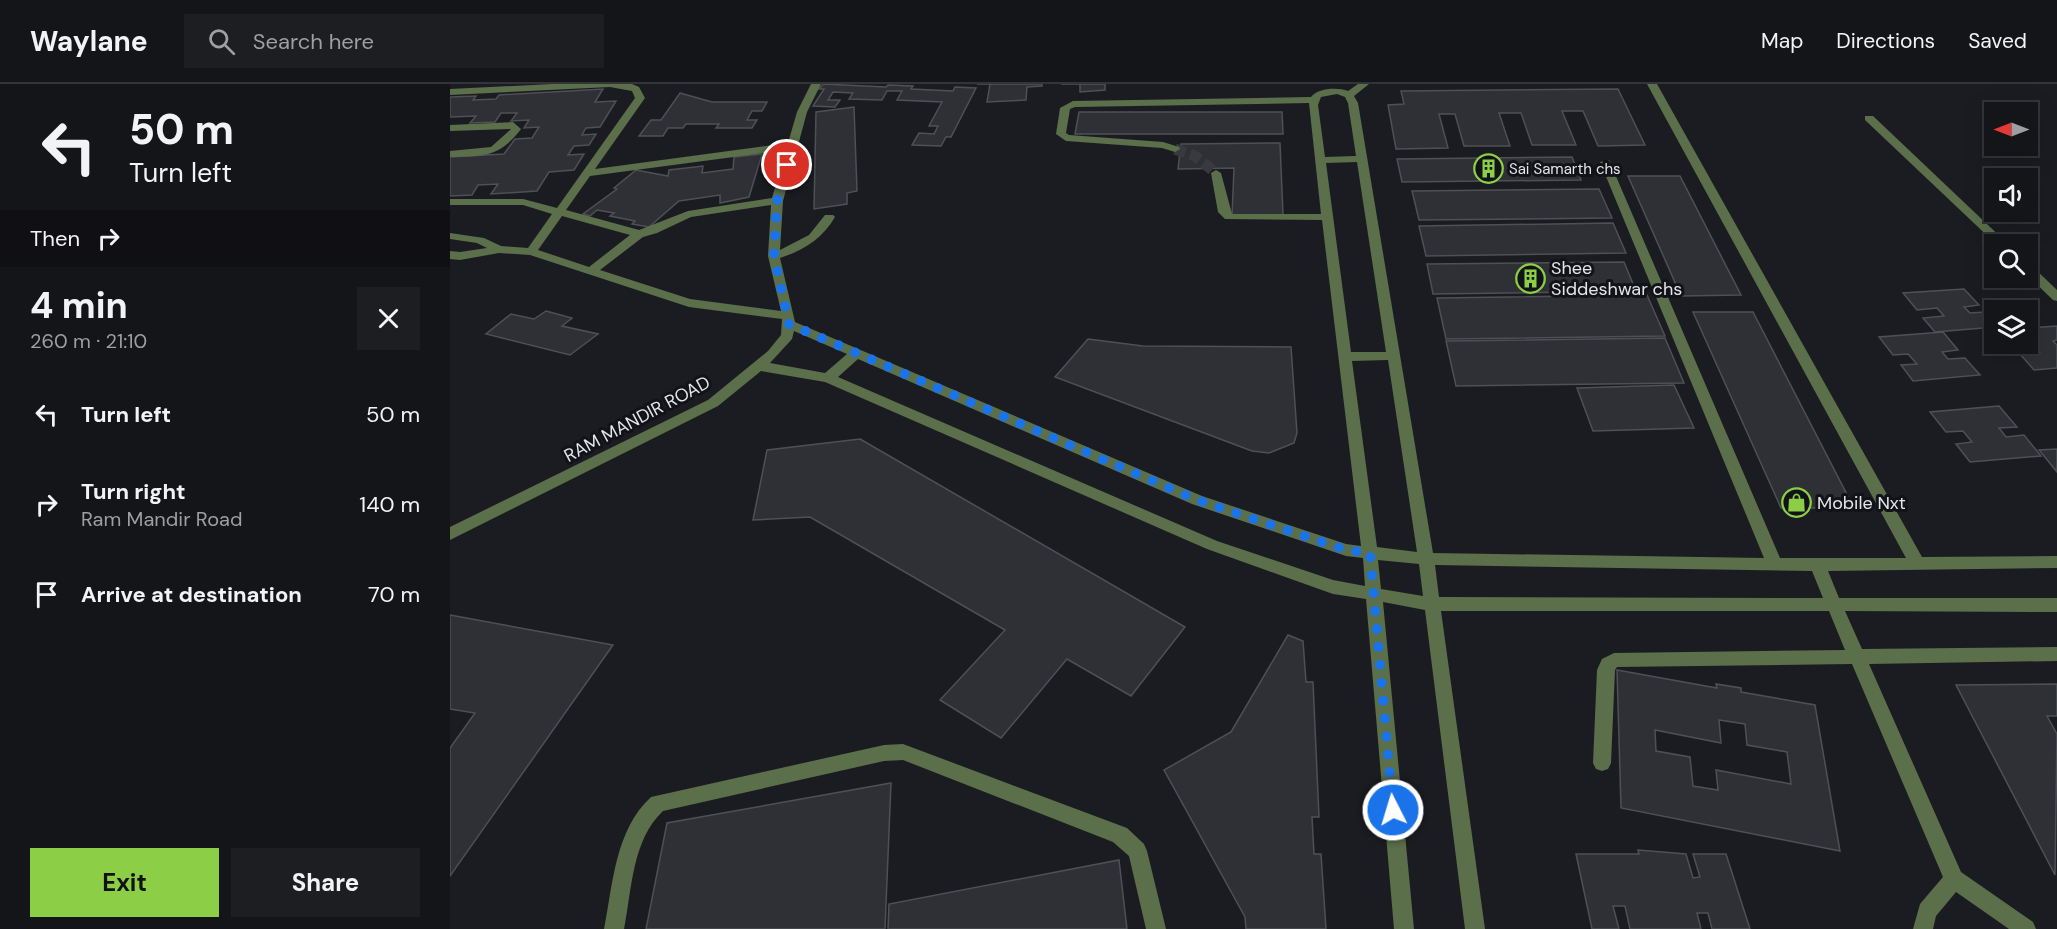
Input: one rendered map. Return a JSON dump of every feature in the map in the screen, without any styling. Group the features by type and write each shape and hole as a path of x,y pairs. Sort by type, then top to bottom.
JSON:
{"street":[{"path":"450,92 610,84 636,88 640,98 531,252"},
{"path":"789,320 774,256 777,201 802,112 816,84"},
{"path":"1175,149 1163,145 1066,138 1061,134 1065,108 1073,104 1313,99 1328,92 1349,95 1364,84"},
{"path":"1652,84 1917,563"},
{"path":"1349,95 1353,103 1426,559 1475,929"},
{"path":"1313,99 1370,553 1404,929"},
{"path":"1869,118 1991,234"},
{"path":"450,128 513,125 516,129 504,146 493,151 450,154"},
{"path":"588,173 792,146"},
{"path":"1320,160 1361,159"},
{"path":"1605,162 1775,565"},
{"path":"1216,173 1224,213 1229,217 1327,217"},
{"path":"592,270 639,234 653,231 688,214 763,198 777,201"},
{"path":"450,202 524,202 639,234"},
{"path":"774,256 800,248 818,234 830,217"},
{"path":"450,236 480,240 499,249"},
{"path":"450,255 460,256 499,249 531,252 689,303 789,320 856,353 1197,500 1346,550 1426,559 1775,565 2057,562"},
{"path":"2038,279 2057,297"},
{"name":"RAM MANDIR ROAD","path":"450,534 713,403 759,366 787,336 789,320"},
{"path":"828,378 856,353"},
{"path":"1344,357 1393,356"},
{"path":"759,366 828,378 1212,545 1333,587 1374,596 1431,604 2057,605"},
{"path":"1816,565 1954,879 2026,929"},
{"path":"1602,762 1606,670 1608,664 1614,660 2057,654"},
{"path":"614,929 634,835 645,815 658,803 884,753 903,752 1120,835 1137,852 1156,929"},
{"path":"1923,929 1927,911 1954,879"}],"building":[{"path":"823,84 913,86 911,89 953,91 955,87 976,88 951,137 946,137 941,146 912,145 919,133 934,134 938,126 929,126 942,102 897,100 902,91 887,91 882,100 849,99 853,93 833,92 828,100 840,100 835,107 813,106 824,89 819,89"},
{"path":"990,84 1042,84 1042,86 1027,87 1026,100 987,102"},
{"path":"1080,84 1105,84 1105,90 1080,92"},
{"path":"603,89 595,102 616,101 600,127 586,128 582,135 596,134 589,145 574,146 568,155 584,154 574,170 549,172 537,191 491,194 498,184 478,185 472,195 450,196 450,157 504,154 515,139 532,138 539,127 524,128 529,120 511,121 517,113 501,113 495,122 470,123 476,116 450,117 450,97 476,96 473,100 496,99 499,95"},
{"path":"1618,89 1645,145 1598,146 1583,111 1562,111 1576,145 1532,145 1521,113 1499,113 1510,146 1464,146 1455,114 1439,114 1448,148 1396,149 1388,105 1404,104 1401,91"},
{"path":"680,93 712,102 767,102 762,111 752,111 747,120 757,120 752,128 716,128 719,124 686,124 683,128 668,128 663,136 639,136 651,120 661,120"},
{"path":"854,107 857,191 847,193 847,204 814,209 816,112"},
{"path":"1079,112 1282,112 1283,134 1075,134"},
{"path":"1280,143 1283,215 1232,216 1234,168 1178,169 1181,144"},
{"path":"762,154 749,197 720,203 720,195 679,201 649,227 632,224 635,221 610,216 614,213 597,210 590,216 583,214 617,189 614,188 636,170 668,176 669,170 703,166 702,173 733,169 734,157"},
{"name":"Sai Samarth chs","path":"1572,157 1581,180 1402,182 1397,159"},
{"path":"1628,176 1680,176 1741,295 1681,296"},
{"path":"1599,189 1612,218 1419,220 1412,191"},
{"path":"1613,223 1626,253 1426,256 1419,226"},
{"name":"Shee Siddeshwar chs","path":"1624,262 1636,291 1433,294 1427,264"},
{"path":"1964,289 1979,305 1964,307 1970,313 1984,312 1984,328 1935,332 1923,318 1944,316 1937,308 1917,310 1903,293"},
{"path":"1647,295 1665,336 1446,339 1437,298"},
{"path":"546,311 572,318 562,326 598,334 570,355 486,334 511,314 534,319"},
{"path":"1693,312 1753,312 1854,508 1781,508"},
{"path":"2057,326 2057,340 2053,341 2057,345 2057,368 2034,370 2020,354 2038,354 2038,327"},
{"path":"1943,332 1958,350 1942,352 1948,359 1965,358 1980,375 1913,381 1901,365 1917,364 1908,354 1893,355 1879,337"},
{"path":"1665,338 1684,383 1456,386 1446,341"},
{"path":"1088,339 1143,346 1291,347 1297,433 1294,443 1269,453 1252,451 1055,377"},
{"path":"1674,385 1694,428 1593,431 1577,388"},
{"path":"1999,406 2017,427 1999,428 2006,437 2024,435 2041,456 1970,462 1956,444 1972,442 1963,431 1946,432 1930,412"},
{"path":"860,439 1185,627 1131,696 1067,659 1001,738 940,700 1005,630 810,517 753,520 767,450"},
{"path":"2057,449 2057,472 2039,450"},
{"path":"450,615 613,645 450,876 450,748 475,713 450,709"},
{"path":"1288,635 1303,641 1306,682 1313,682 1319,817 1312,817 1314,854 1321,854 1326,929 1246,929 1245,917 1164,770 1231,732"},
{"path":"1617,670 1717,688 1716,684 1741,688 1741,692 1815,705 1840,851 1621,808","holes":["1719,720 1745,724 1747,745 1787,752 1791,784 1716,770 1718,790 1693,786 1690,757 1656,751 1655,730 1721,743"]},
{"path":"2057,684 2057,716 2047,716 2057,734 2055,875 1956,685"},
{"path":"891,783 885,929 646,929 667,823"},
{"path":"1638,850 1686,854 1693,878 1700,877 1693,854 1726,854 1750,929 1712,929 1708,913 1697,913 1701,929 1630,929 1625,906 1613,906 1619,929 1592,929 1576,854 1639,854"},
{"path":"1119,860 1127,929 888,929 889,904"}],"tunnel":[{"path":"1175,149 1195,156 1216,173"}],"place":[{"name":"Sai Samarth chs","path":"1488,169"},
{"name":"Shee Siddeshwar chs","path":"1530,278"},
{"name":"Mobile Nxt","path":"1796,503"}],"route":[{"path":"787,165 777,201 774,256 789,324 1197,500 1346,550 1370,553 1393,810"}]}
